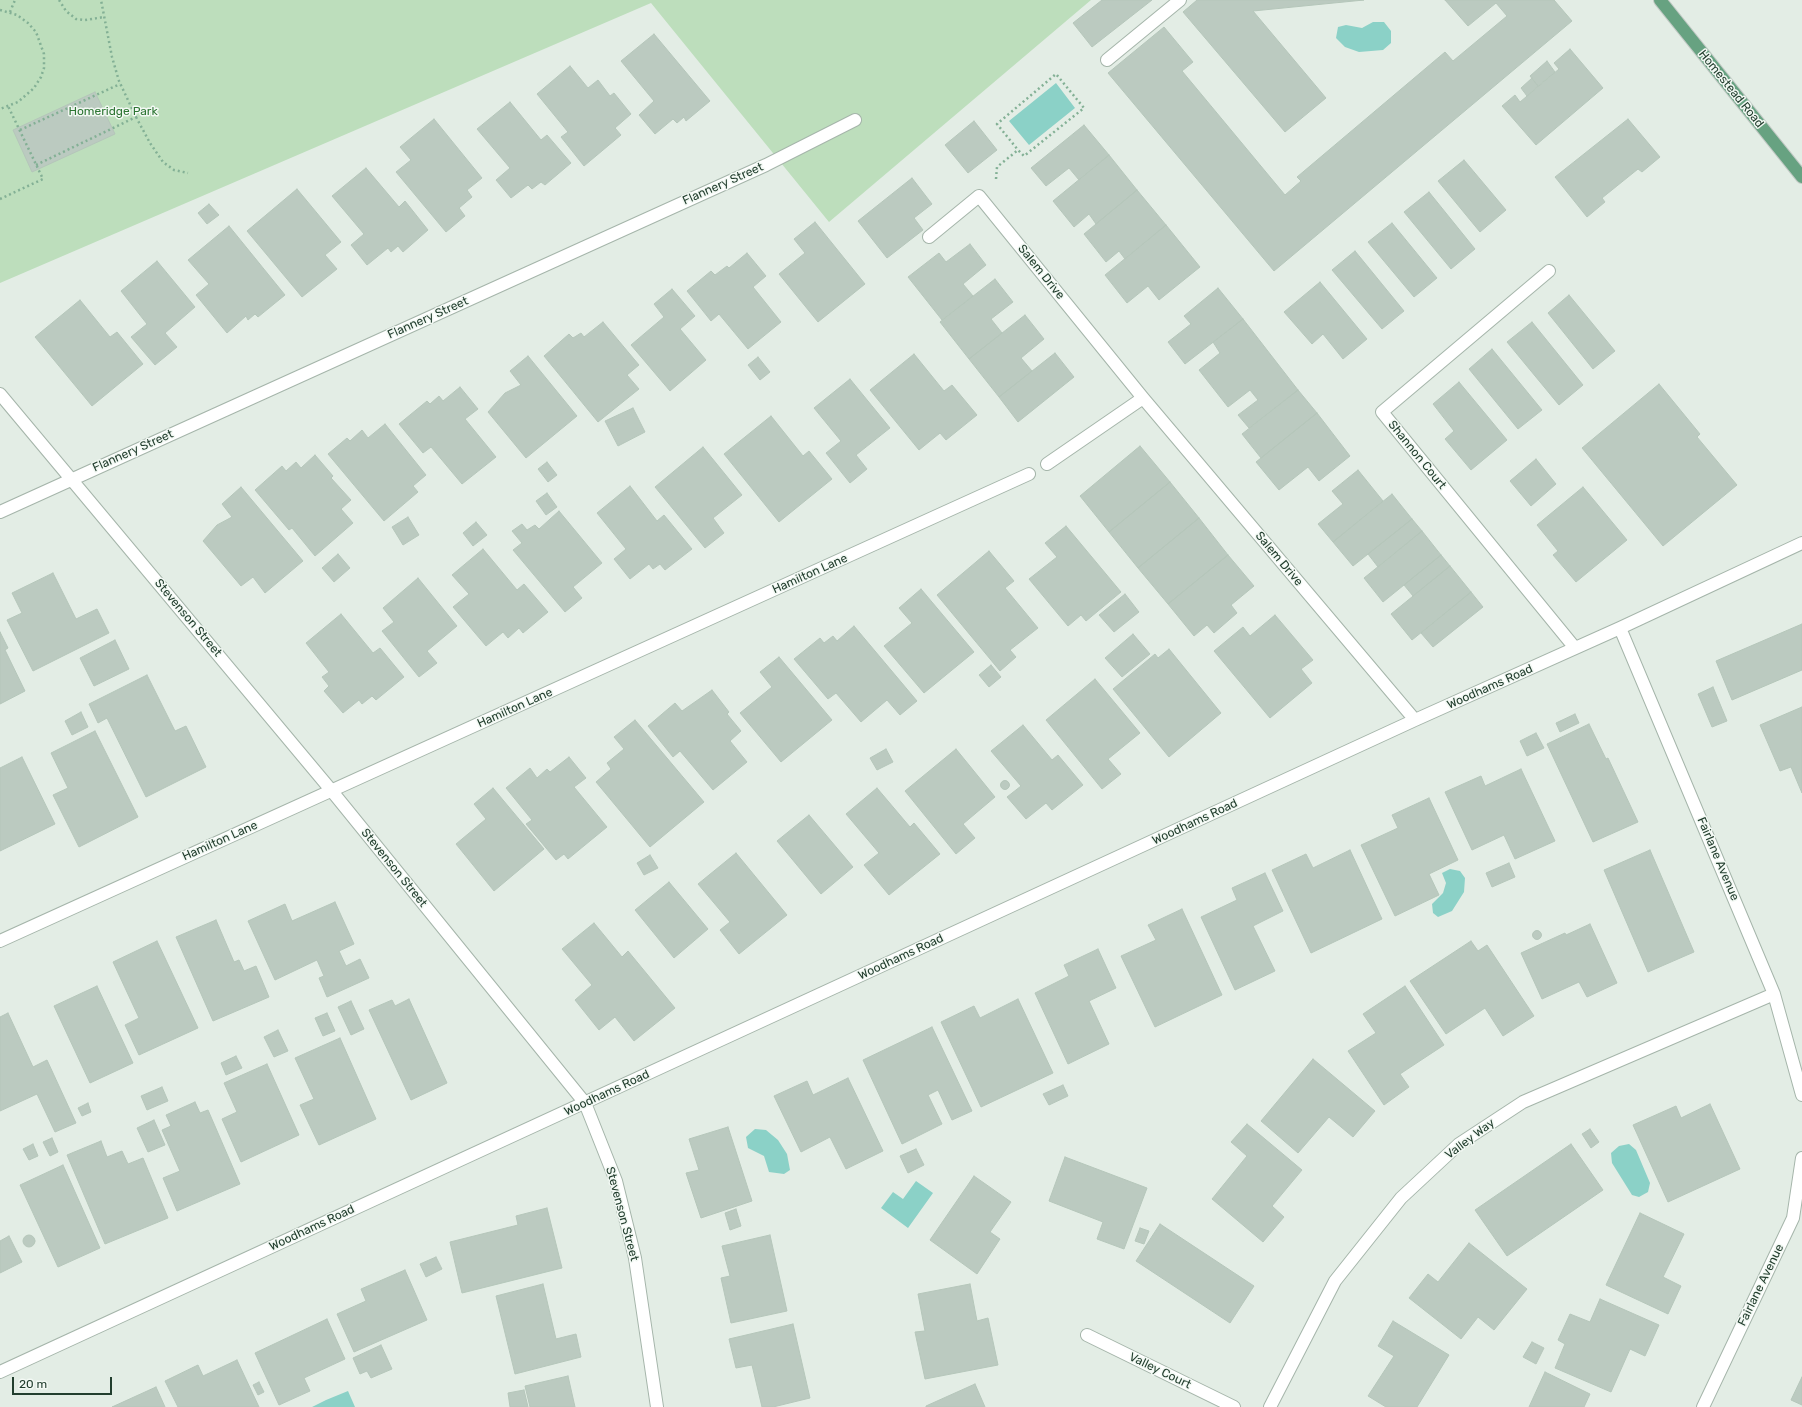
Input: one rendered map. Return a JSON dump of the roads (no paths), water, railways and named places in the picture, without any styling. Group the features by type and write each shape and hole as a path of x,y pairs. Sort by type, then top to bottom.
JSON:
{"main road":[{"name":"Homestead Road","path":"1660,0 1802,178"}],"street":[{"path":"1107,60 1180,0"},
{"name":"Flannery Street","path":"0,512 766,164 855,120"},
{"name":"Salem Drive","path":"929,237 979,196 1143,398 1415,720"},
{"name":"Shannon Court","path":"1549,271 1382,412 1575,648"},
{"name":"Stevenson Street","path":"0,394 72,478 331,790 585,1103 616,1181 633,1251 657,1407"},
{"path":"1046,464 1143,398"},
{"name":"Hamilton Lane","path":"0,941 1029,474"},
{"name":"Woodhams Road","path":"0,1372 1802,543"},
{"name":"Fairlane Avenue","path":"1620,628 1774,994 1802,1095"},
{"name":"Valley Way","path":"1270,1407 1335,1281 1401,1198 1459,1144 1523,1102 1774,994"},
{"name":"Fairlane Avenue","path":"1703,1407 1793,1218 1802,1158"},
{"name":"Valley Court","path":"1086,1335 1234,1407"}],"water":[{"path":"1373,22 1384,22 1391,31 1391,43 1383,50 1359,52 1345,47 1336,38 1338,27 1346,25 1362,28"},
{"path":"1056,83 1075,108 1029,145 1009,121"},
{"path":"1450,869 1460,871 1465,878 1464,892 1452,911 1438,917 1433,913 1432,904 1443,893 1446,883 1442,873"},
{"path":"755,1129 766,1130 778,1140 787,1154 790,1170 784,1174 769,1172 764,1156 748,1148 746,1137"},
{"path":"1629,1144 1636,1150 1650,1183 1648,1192 1639,1197 1632,1195 1612,1163 1611,1153 1619,1146"},
{"path":"916,1181 933,1193 908,1228 881,1208 893,1192 903,1199"},
{"path":"348,1391 355,1407 312,1407 326,1400"}],"park label":[{"name":"Homeridge Park","path":"113,112"}]}
